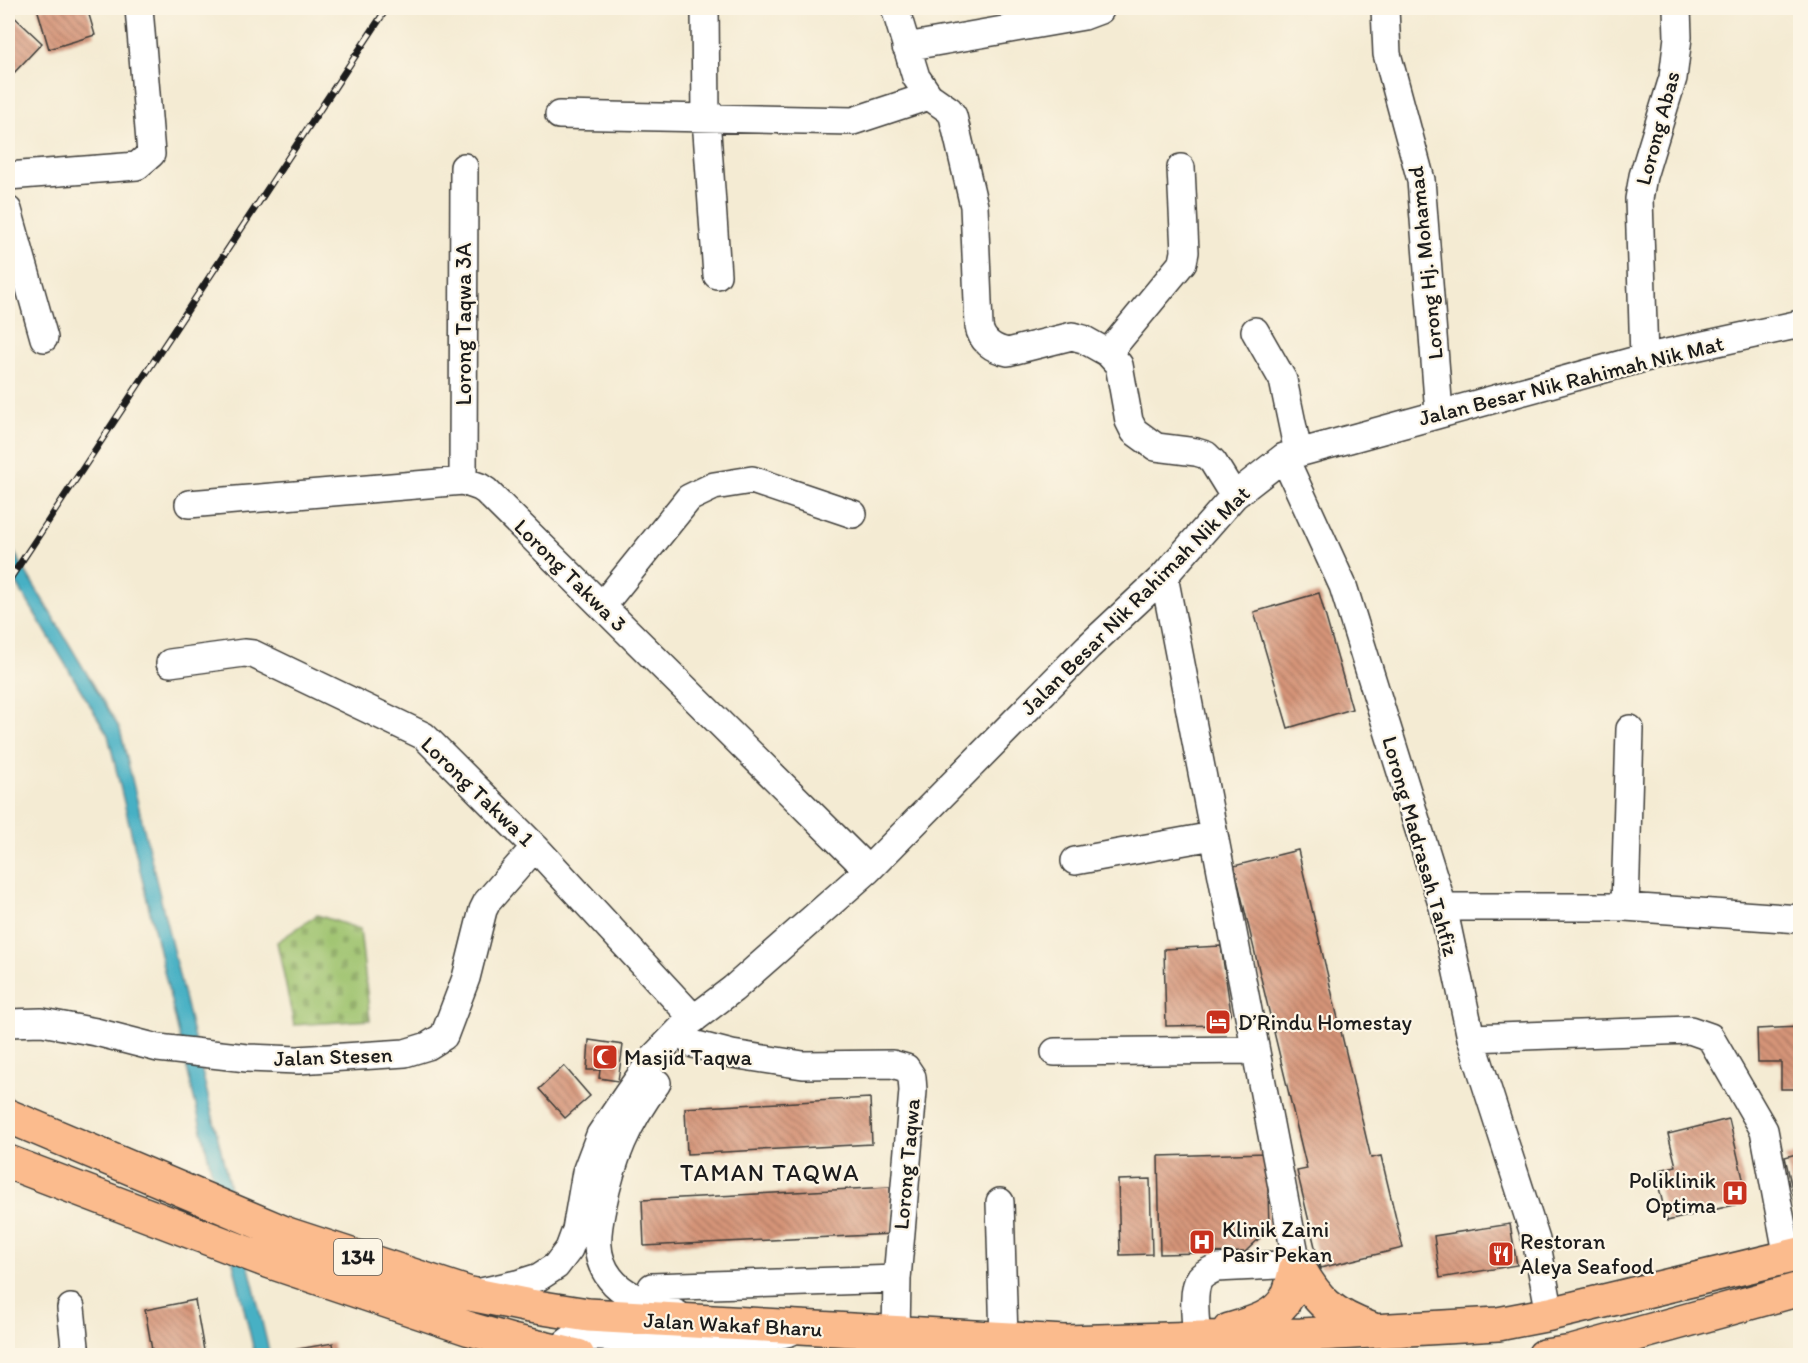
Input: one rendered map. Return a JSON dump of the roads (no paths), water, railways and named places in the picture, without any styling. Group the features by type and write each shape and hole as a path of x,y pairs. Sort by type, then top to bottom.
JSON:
{"main road":[{"name":"Jalan Wakaf Bharu","path":"8,1116 287,1234 470,1294 588,1315 1065,1342 1197,1340 1498,1324 1550,1314 1794,1256"},
{"path":"8,1162 265,1260 490,1334 565,1354"},
{"path":"1297,1264 1309,1287 1327,1307 1350,1322 1375,1331"},
{"path":"1197,1340 1256,1322 1274,1311 1287,1297 1297,1264"},
{"path":"1563,1354 1800,1289"},
{"path":"490,1334 507,1346 516,1356"}],"street":[{"path":"8,176 137,166 151,154 139,8"},
{"path":"705,8 706,118 717,275"},
{"path":"894,8 916,77 929,96 949,110 952,116 974,206 979,326 984,339 999,350 1008,352 1072,336 1083,339 1108,353 1119,365 1129,421 1134,431 1156,447 1206,455 1213,462 1234,496"},
{"name":"Lorong Hj. Mohamad","path":"1385,8 1387,54 1421,180 1439,413"},
{"name":"Lorong Abas","path":"1644,357 1639,199 1643,176 1673,78 1678,37 1677,8"},
{"path":"906,47 1084,16 1100,10"},
{"path":"559,115 853,121 929,96"},
{"name":"Lorong Taqwa 3A","path":"463,482 464,168"},
{"path":"1108,353 1183,262 1185,252 1181,168"},
{"path":"8,210 44,338"},
{"name":"Jalan Besar Nik Rahimah Nik Mat","path":"699,1322 642,1301 623,1291 610,1279 602,1265 597,1232 609,1176 622,1140 644,1101 694,1031 733,989 868,870 1088,647 1164,576 1234,496 1291,454 1644,357 1800,324"},
{"name":"Lorong Madrasah Tahfiz","path":"1255,331 1283,380 1291,454 1343,586 1443,907 1471,1038 1536,1240 1550,1314"},
{"path":"602,606 689,498 714,486 752,480 853,514"},
{"name":"Lorong Takwa 3","path":"189,504 463,482 480,487 868,870"},
{"path":"1164,576 1297,1264 1216,1268 1206,1272 1198,1280 1196,1291 1197,1340"},
{"name":"Lorong Takwa 1","path":"170,663 244,653 253,654 424,736 535,847 694,1031"},
{"path":"1625,906 1630,729"},
{"path":"1075,861 1214,836"},
{"name":"Jalan Stesen","path":"8,1023 51,1023 107,1034 158,1048 246,1058 298,1060 405,1053 428,1046 444,1036 466,978 487,902 535,847"},
{"path":"1443,907 1625,906 1800,919"},
{"name":"Jalan Besar Nik Rahimah Nik Mat","path":"470,1294 539,1277 556,1266 569,1249 576,1230 586,1172 600,1135 654,1057 683,1028 694,1031"},
{"path":"1471,1038 1690,1030 1710,1036 1764,1130 1794,1256"},
{"name":"Lorong Taqwa","path":"694,1031 732,1054 803,1065 892,1064 906,1068 912,1077 913,1091 897,1279 896,1333"},
{"path":"1054,1052 1254,1050"},
{"path":"1000,1202 1004,1339"},
{"path":"652,1287 897,1279"},
{"path":"71,1308 76,1356"},
{"path":"565,1354 569,1340 586,1335 736,1343 805,1329"}],"water":[{"path":"8,542 120,729 270,1355 255,1355 108,735 8,569"}],"railway":[{"path":"8,582 387,8"}],"place":[{"name":"D’Rindu Homestay","path":"1218,1022"},
{"name":"Masjid Taqwa","path":"605,1057"},
{"name":"Poliklinik Optima","path":"1735,1193"},
{"name":"Klinik Zaini Pasir Pekan","path":"1202,1242"},
{"name":"Restoran Aleya Seafood","path":"1501,1254"}],"district":[{"name":"TAMAN TAQWA","path":"770,1173"}]}
